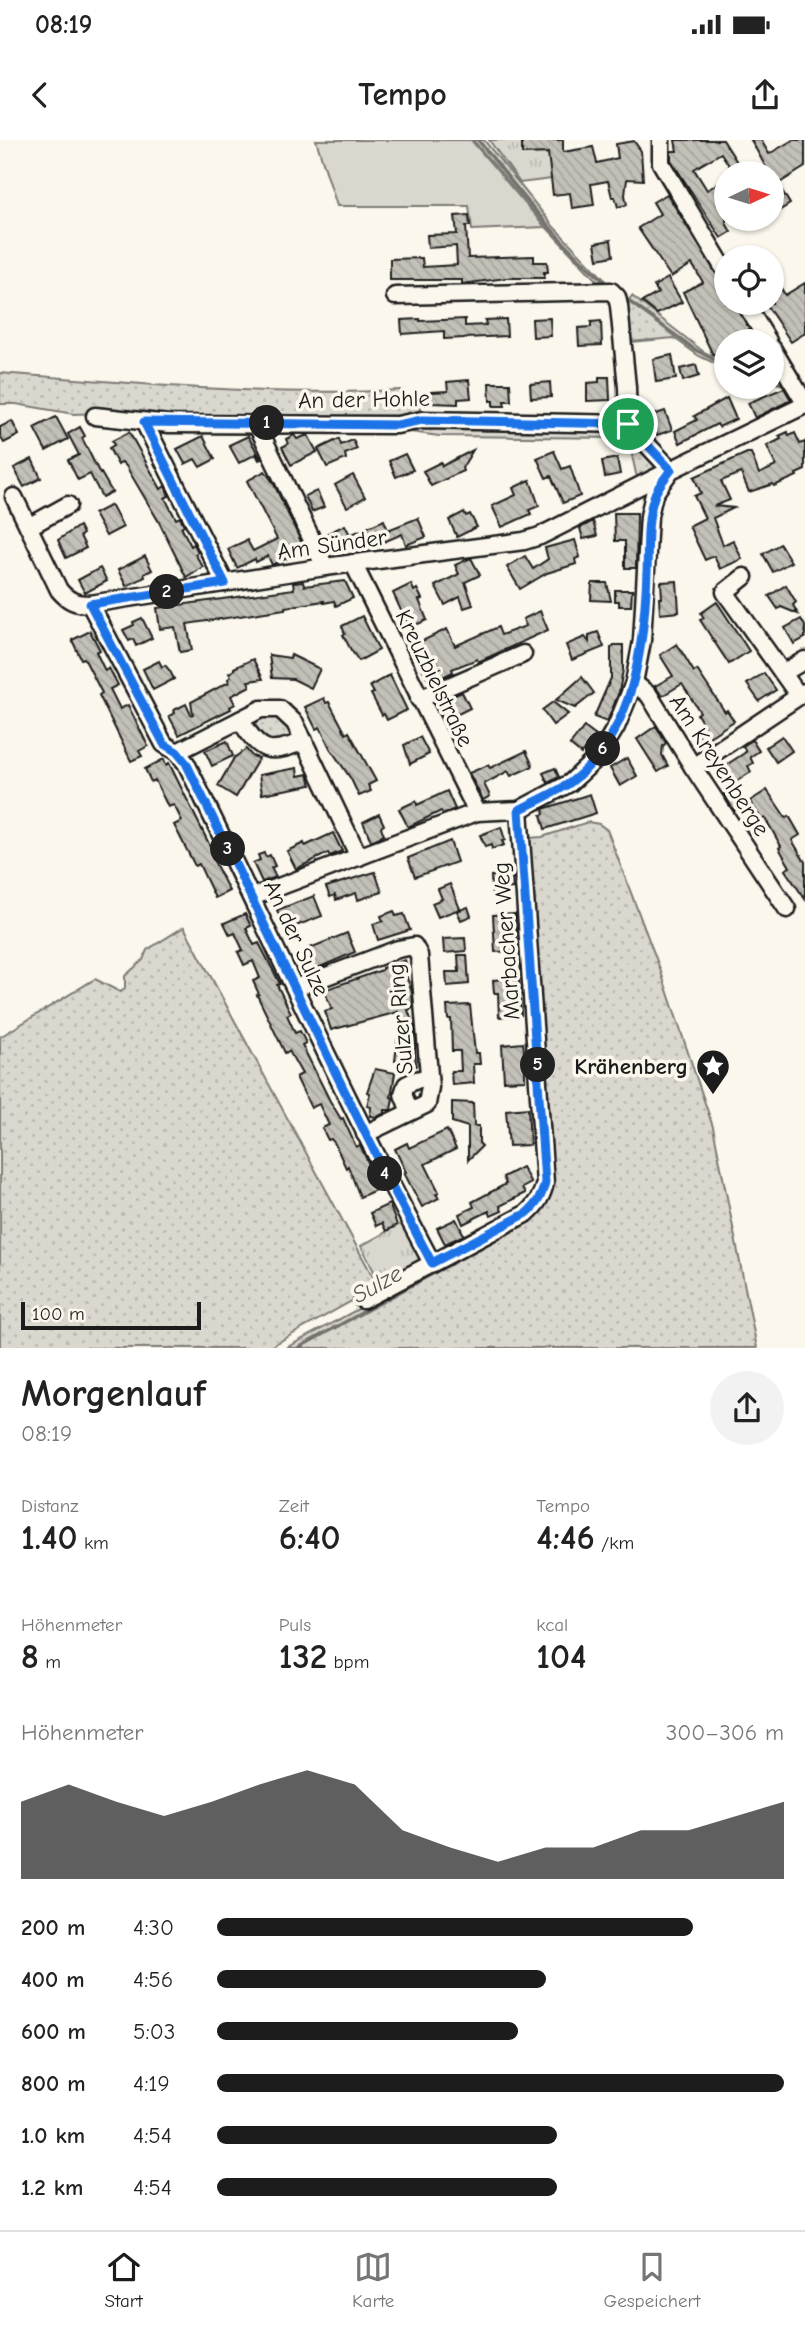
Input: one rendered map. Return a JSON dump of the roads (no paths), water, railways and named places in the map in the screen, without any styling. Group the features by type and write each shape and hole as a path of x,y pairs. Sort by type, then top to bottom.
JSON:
{"street":[{"path":"660,140 661,163 714,252"},
{"path":"252,897 477,812 519,810 570,783 598,757 616,727 634,683 642,641 649,516 654,494 671,470 628,424 627,387 617,297 611,291 395,296"},
{"path":"784,370 804,408"},
{"name":"Am Sünder","path":"90,604 325,567 524,541 540,536 671,470 804,408"},
{"name":"An der Hohle","path":"95,416 169,424 397,425 422,420 628,424"},
{"path":"144,422 225,583"},
{"path":"256,423 325,567"},
{"path":"13,496 59,590 67,599 79,604 90,604"},
{"path":"30,526 68,505"},
{"name":"Kreuzbielstraße","path":"353,563 477,812"},
{"path":"693,766 802,694 797,669 725,592 744,577"},
{"name":"An der Sulze","path":"90,604 164,744 177,752 186,763 365,1134 432,1263"},
{"path":"419,699 523,654"},
{"name":"Am Kreyenberge","path":"634,683 649,695 788,909"},
{"path":"177,752 261,709 280,709 295,723 359,857"},
{"path":"240,720 251,737 263,748 281,750 304,741"},
{"name":"Marbacher Weg","path":"363,1300 527,1213 541,1197 545,1182 519,810"},
{"name":"Sulzer Ring","path":"295,988 398,949 414,946 419,955 429,1077 426,1104 365,1134"},
{"path":"410,1112 403,1094 406,1085 429,1077"}],"waterway":[{"path":"478,140 557,235 610,286"},
{"path":"623,297 694,349 714,360"},
{"name":"Sulze","path":"298,1348 510,1231"}],"place":[{"name":"Krähenberg","path":"713,1096"}]}
